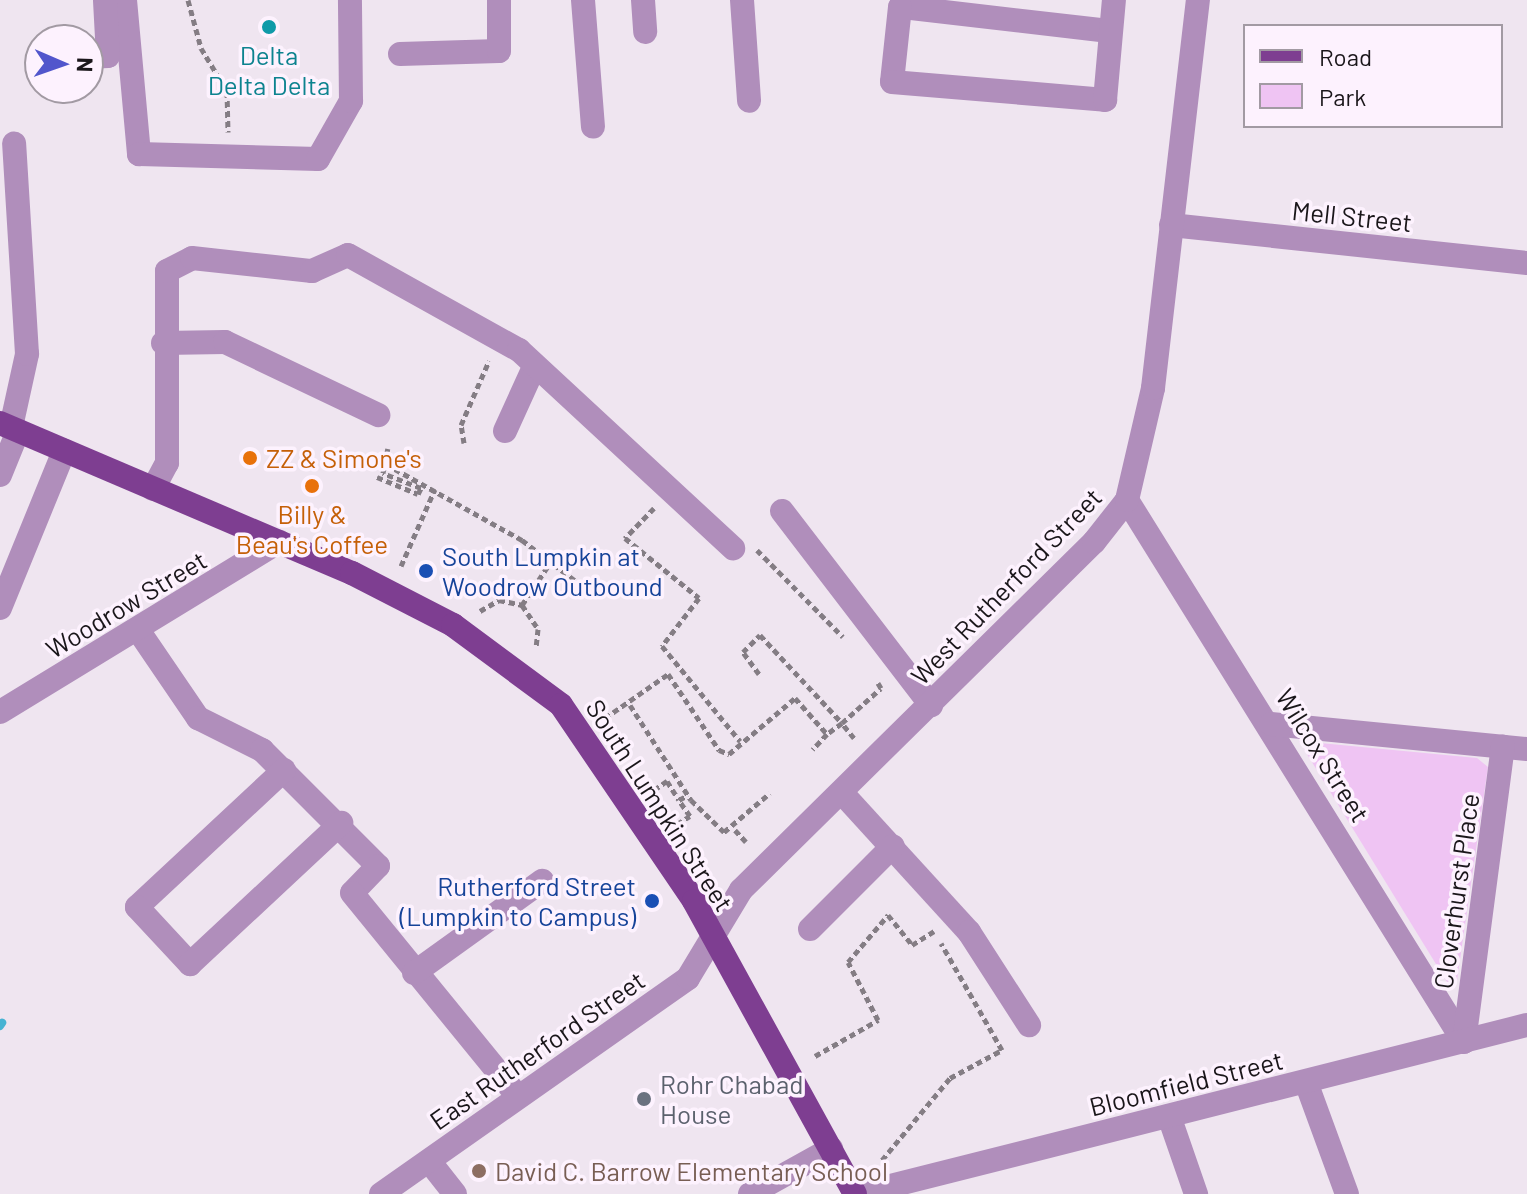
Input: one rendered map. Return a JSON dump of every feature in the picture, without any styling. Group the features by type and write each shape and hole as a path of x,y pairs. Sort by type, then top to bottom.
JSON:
{"main road":[{"name":"South Lumpkin Street","path":"10,427 279,542 453,625 561,705 715,941 857,1194"}],"street":[{"path":"104,56 108,56 105,0"},
{"path":"125,0 139,154 318,159 351,101 350,0"},
{"path":"400,54 499,51 499,0"},
{"path":"583,0 593,127"},
{"path":"643,0 645,32"},
{"path":"742,0 749,101"},
{"path":"1109,31 900,7 892,82 1105,100 1114,0"},
{"name":"West Rutherford Street","path":"715,941 741,890 843,794 1127,500 1153,388 1198,0"},
{"path":"0,475 27,354 14,143"},
{"name":"Mell Street","path":"1171,225 1527,263"},
{"path":"153,489 167,463 163,343 167,271 192,258 312,271 348,255 501,339 535,365 671,490 742,546"},
{"path":"163,343 225,342 378,415"},
{"path":"505,431 535,365"},
{"path":"0,608 64,451"},
{"name":"Wilcox Street","path":"1127,500 1271,724 1464,1042"},
{"path":"782,511 931,705"},
{"name":"Woodrow Street","path":"0,712 279,542"},
{"path":"138,630 198,718 262,750 341,823 378,866 352,893 414,973 516,1094"},
{"path":"1271,724 1515,748"},
{"name":"Cloverhurst Place","path":"1464,1042 1515,748"},
{"path":"284,770 137,907 190,964 341,823"},
{"path":"843,794 969,932 1029,1025"},
{"path":"810,929 893,846"},
{"path":"414,973 542,881"},
{"name":"East Rutherford Street","path":"381,1194 516,1094 688,978 715,941"},
{"name":"Bloomfield Street","path":"857,1194 1527,1025"},
{"path":"1306,1082 1347,1194"},
{"path":"1169,1116 1196,1194"},
{"path":"750,1194 831,1149"},
{"path":"429,1161 455,1194"}],"path":[{"path":"188,0 201,48 227,91 228,157"},
{"path":"464,443 461,425 501,339"},
{"path":"377,477 418,494 421,488 383,473 388,448"},
{"path":"386,464 435,489 590,592"},
{"path":"401,566 435,489"},
{"path":"671,490 625,538 699,598 662,646 740,741"},
{"path":"742,546 854,651"},
{"path":"522,605 550,563"},
{"path":"480,611 499,600 522,605 538,629 536,647"},
{"path":"759,674 743,652 760,635 854,738"},
{"path":"605,718 630,705 668,674 719,750 729,754 740,741 795,698 827,734"},
{"path":"813,749 881,688 872,676"},
{"path":"630,705 688,795 724,832 735,830 770,793"},
{"path":"654,790 667,781 690,816 677,824"},
{"path":"679,800 688,795"},
{"path":"735,830 746,842"},
{"path":"815,1056 878,1020 848,962 888,915 912,945 934,929 1002,1050 950,1078 876,1167"}],"green space":[{"path":"1299,741 1477,758 1488,767 1457,980 1447,982"}],"place":[{"name":"Delta Delta Delta","path":"269,27"},
{"name":"ZZ & Simone's","path":"250,458"},
{"name":"Billy & Beau's Coffee","path":"312,486"},
{"name":"South Lumpkin at Woodrow Outbound","path":"426,571"},
{"name":"Rutherford Street (Lumpkin to Campus)","path":"652,901"},
{"name":"Rohr Chabad House","path":"644,1099"},
{"name":"David C. Barrow Elementary School","path":"479,1171"}]}
